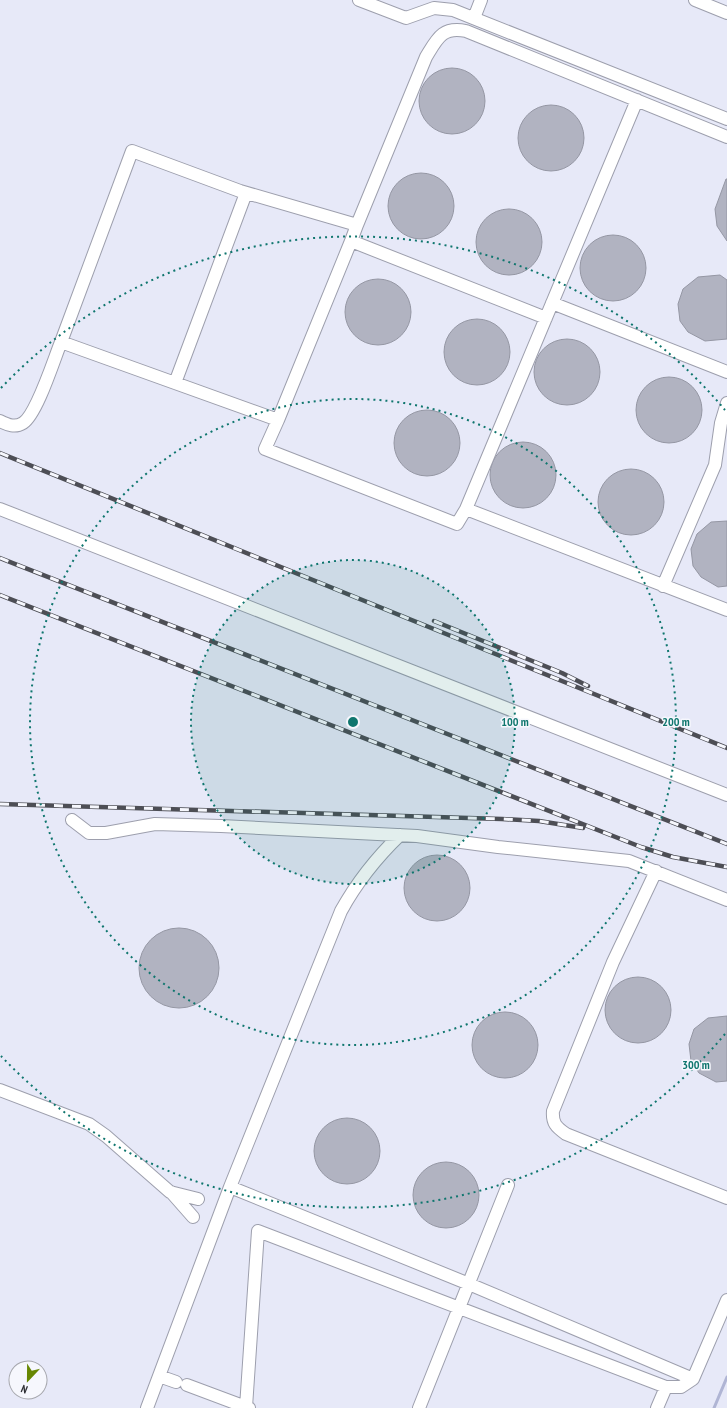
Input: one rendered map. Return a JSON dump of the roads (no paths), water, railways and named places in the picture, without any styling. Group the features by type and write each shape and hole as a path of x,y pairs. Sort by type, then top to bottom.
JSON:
{"lane":[{"path":"359,0 406,18 434,8 453,10 727,119"},
{"path":"474,18 481,0"},
{"path":"695,0 727,13"},
{"path":"637,100 466,509 457,524 265,449 426,57 438,37 453,29 466,31 637,100 727,137"},
{"path":"0,421 11,426 23,423 33,412 62,342 132,151 246,193 357,224"},
{"path":"175,382 246,193"},
{"path":"351,241 546,318"},
{"path":"552,303 727,372"},
{"path":"62,342 278,420"},
{"path":"663,586 715,465 721,423 727,403"},
{"path":"0,509 727,794"},
{"path":"466,509 727,610"},
{"path":"72,820 89,832 106,833 155,824 400,835 629,861 727,900"},
{"path":"147,1408 230,1187 341,911 368,869 400,835"},
{"path":"656,871 613,962 588,1023 553,1110 553,1123 555,1127 566,1134 727,1198"},
{"path":"0,1090 89,1124 106,1136 170,1192 192,1217"},
{"path":"419,1408 508,1185"},
{"path":"230,1187 469,1284 693,1378"},
{"path":"170,1192 198,1199"},
{"path":"160,1376 248,1407 258,1231 666,1387 681,1387 693,1378 727,1300"},
{"path":"657,1408 666,1387"}],"waterway":[{"path":"714,1408 727,1377"}],"railway":[{"path":"0,453 727,748"},
{"path":"0,558 727,844"},
{"path":"0,595 641,847 673,857 727,867"},
{"path":"434,621 562,673 588,686"},
{"path":"0,804 502,819 539,821 583,828"}]}
